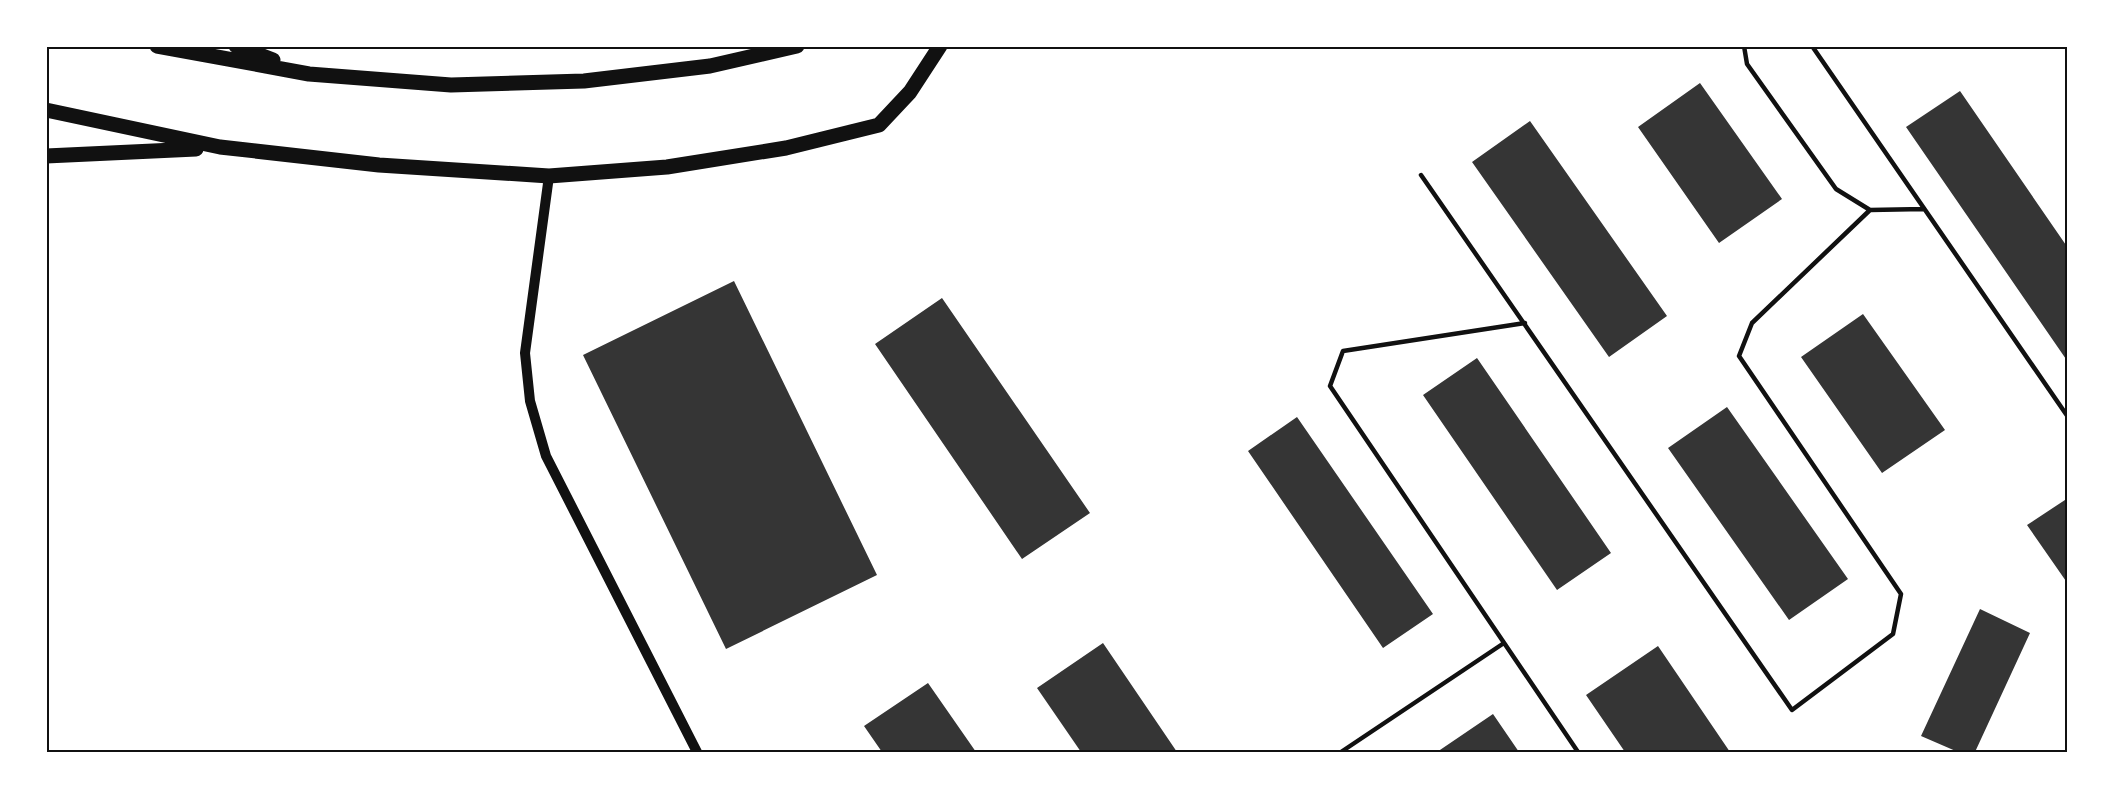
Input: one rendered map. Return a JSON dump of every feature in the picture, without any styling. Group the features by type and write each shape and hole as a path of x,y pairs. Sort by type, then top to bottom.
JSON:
{"main road":[{"path":"157,46 309,74 451,85 584,81 710,66 798,46"},
{"path":"236,46 309,74"},
{"path":"46,110 220,147 379,165 549,176 667,167 786,148 879,125 910,92 940,46"},
{"path":"46,156 220,147"}],"street":[{"path":"549,176 525,353 530,402 546,456 697,753"}],"lane":[{"path":"1744,46 1747,64 1836,189 1870,210 1924,209"},
{"path":"1812,46 2067,417"},
{"path":"1421,175 1792,710 1893,634 1901,594 1739,356 1752,323 1870,210"},
{"path":"1525,323 1343,351 1330,386 1578,753"},
{"path":"1345,752 1504,643"}],"building":[{"path":"1700,83 1782,199 1719,243 1638,127"},
{"path":"1960,91 2068,248 2068,362 1906,127"},
{"path":"1530,121 1667,316 1609,357 1472,162"},
{"path":"734,281 877,575 726,649 583,355"},
{"path":"942,298 1090,513 1022,559 875,344"},
{"path":"1863,314 1945,430 1882,473 1801,357"},
{"path":"1477,358 1611,553 1557,590 1423,395"},
{"path":"1727,407 1848,579 1789,620 1668,448"},
{"path":"1297,417 1433,614 1383,648 1248,451"},
{"path":"2068,498 2068,584 2027,525"},
{"path":"1980,609 2030,633 1975,752 1958,752 1921,736"},
{"path":"1103,643 1177,752 1081,752 1037,688"},
{"path":"1658,646 1730,752 1625,752 1586,695"},
{"path":"928,683 976,752 882,752 864,726"},
{"path":"1493,714 1519,752 1437,752"}]}
